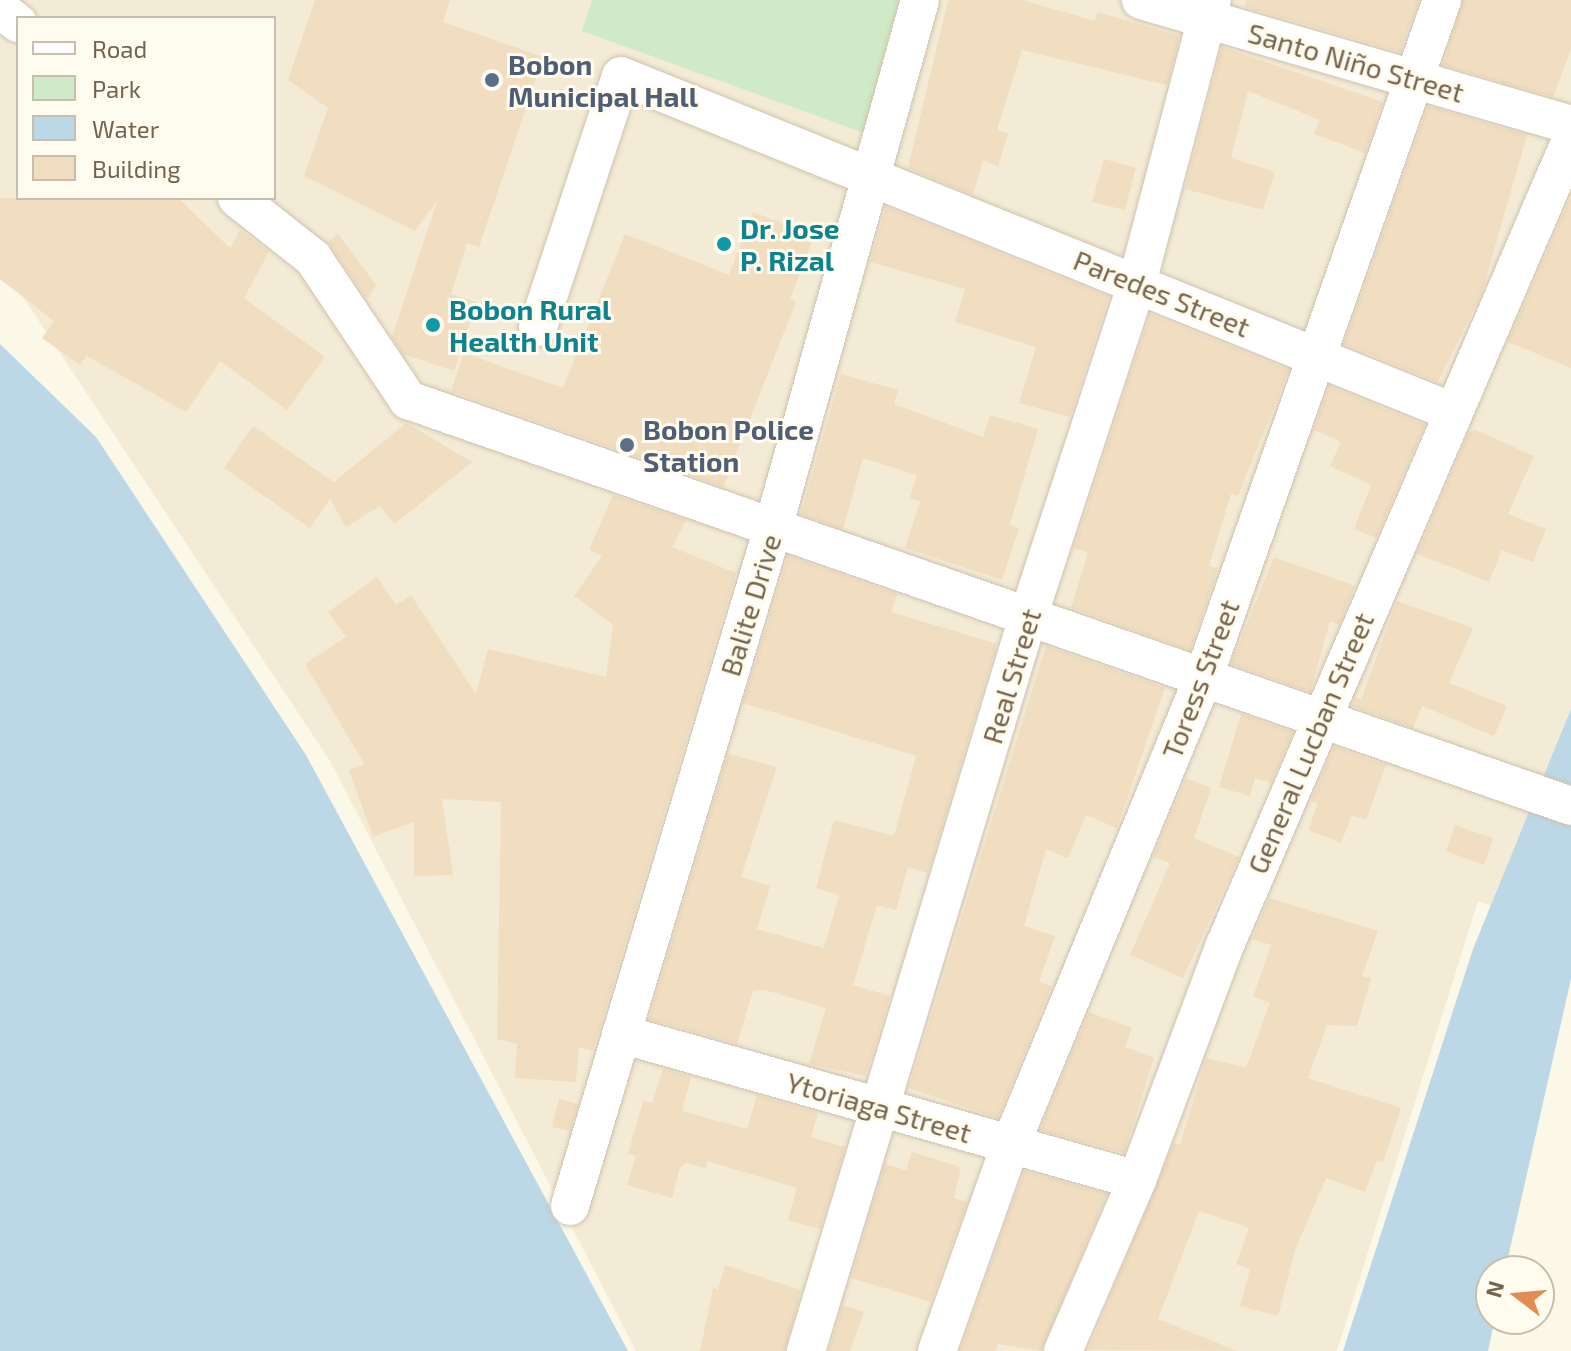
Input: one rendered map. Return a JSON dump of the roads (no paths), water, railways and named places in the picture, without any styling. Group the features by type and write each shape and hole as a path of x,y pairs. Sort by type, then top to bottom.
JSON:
{"street":[{"name":"Balite Drive","path":"570,1206 773,528 920,0"},
{"name":"Santo Niño Street","path":"1141,0 1210,10 1571,125"},
{"name":"Toress Street","path":"937,1351 1010,1146 1204,676 1442,0"},
{"path":"0,9 16,21"},
{"name":"Real Street","path":"806,1351 885,1106 1029,614 1137,283 1210,10"},
{"name":"Paredes Street","path":"538,327 621,76 871,179 1318,355 1450,411"},
{"name":"General Lucban Street","path":"1063,1351 1137,1180 1225,945 1450,411 1571,140"},
{"path":"240,200 313,258 408,400 1029,614 1571,806"},
{"name":"Ytoriaga Street","path":"621,1034 885,1106 1010,1146 1137,1180"}],"water":[{"path":"0,344 96,437 306,755 628,1351 0,1351"},
{"path":"1571,709 1571,979 1509,1255 1475,1255 1475,1335 1492,1335 1488,1351 1343,1351 1473,949"}],"place":[{"name":"Bobon Municipal Hall","path":"492,80"},
{"name":"Dr. Jose P. Rizal","path":"724,244"},
{"name":"Bobon Rural Health Unit","path":"433,325"},
{"name":"Bobon Police Station","path":"627,445"}]}
